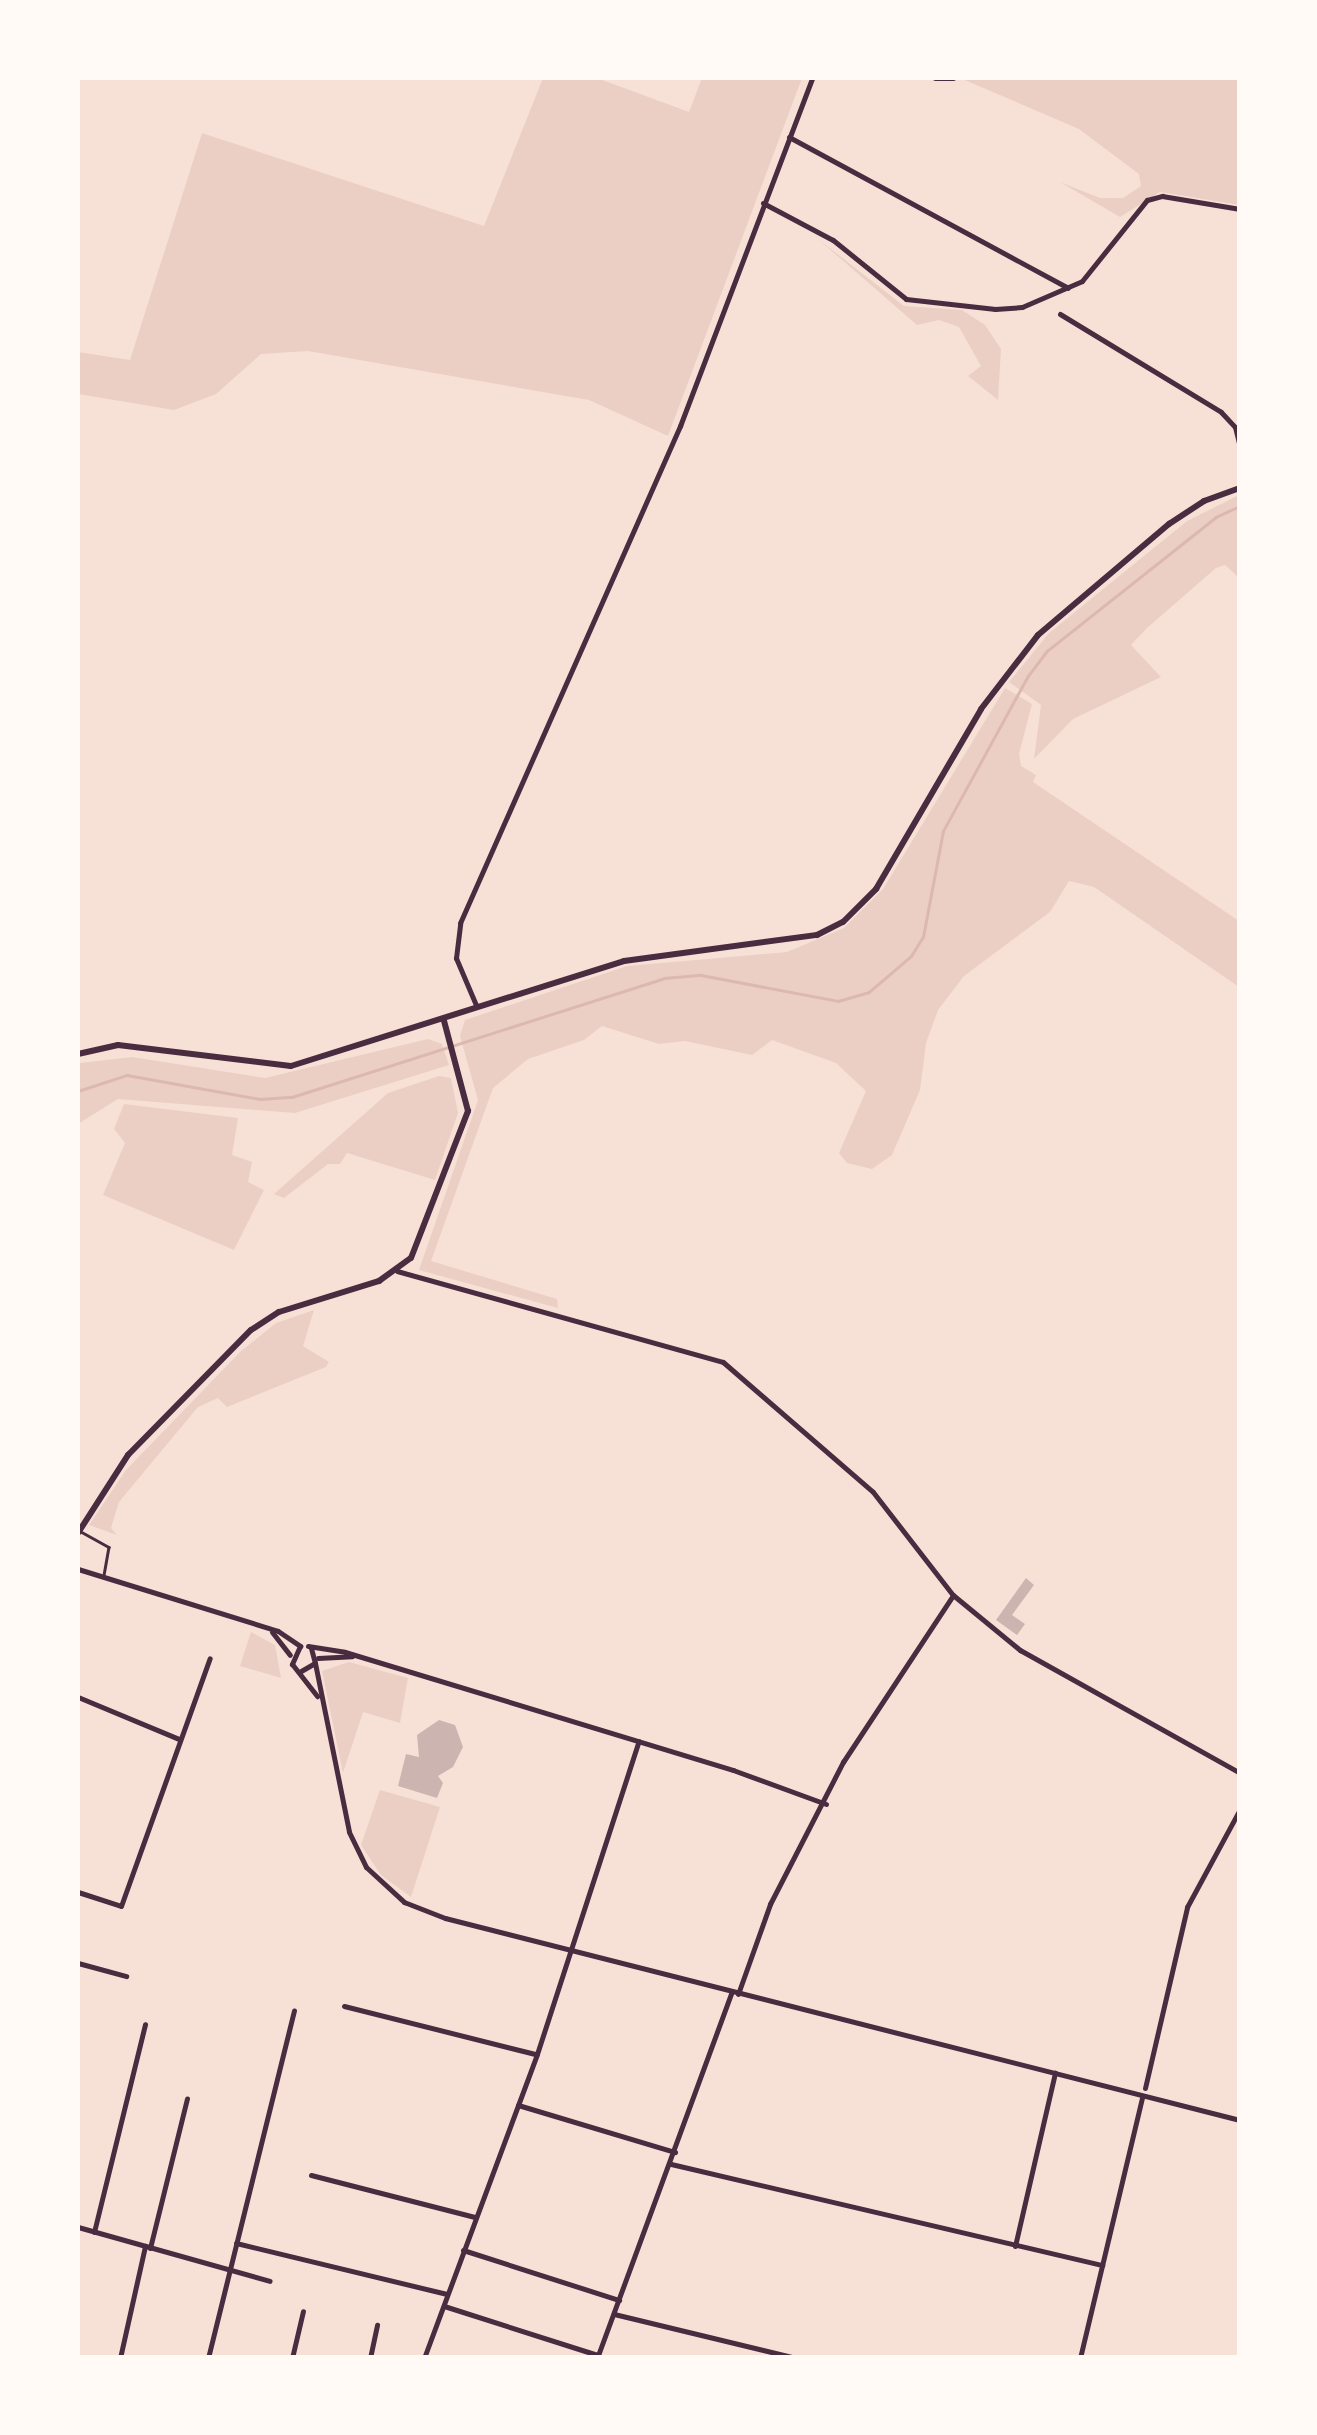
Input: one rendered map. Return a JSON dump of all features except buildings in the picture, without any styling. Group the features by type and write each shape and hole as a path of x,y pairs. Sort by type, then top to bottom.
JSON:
{"street":[{"path":"477,1007 456,958 460,923 622,564 812,78"},
{"path":"936,78 952,78"},
{"path":"788,137 1068,288"},
{"path":"764,203 833,240 906,299 995,309 1022,307 1068,288 1095,271 1123,224 1147,200 1162,196 1240,209"},
{"path":"1060,314 1221,412 1234,427 1240,448"},
{"path":"78,1054 132,1046 232,1064 291,1066 444,1021 624,960 796,942 843,922 876,889 1010,668 1087,590 1170,524 1204,501 1240,488"},
{"path":"78,1531 128,1455 251,1330 279,1312 397,1271 418,1245 466,1123 468,1098 444,1021"},
{"path":"397,1271 723,1362 873,1492 953,1595 1020,1650 1240,1773"},
{"path":"78,1569 270,1630 304,1646 354,1656 639,1741 826,1804"},
{"path":"443,2306 598,2356 776,1892 826,1804 854,1741 953,1595"},
{"path":"270,1630 319,1699"},
{"path":"291,1656 304,1646"},
{"path":"304,1646 316,1661 319,1699 342,1810 358,1852 378,1882 432,1914 1240,2120"},
{"path":"301,1671 316,1661 354,1656"},
{"path":"78,1892 121,1906 210,1658"},
{"path":"78,1697 179,1739"},
{"path":"424,2358 536,2054 639,1741"},
{"path":"1145,2088 1187,1907 1240,1808"},
{"path":"78,1963 126,1976"},
{"path":"344,2006 536,2054"},
{"path":"208,2358 294,2010"},
{"path":"94,2232 145,2024"},
{"path":"1015,2246 1055,2073"},
{"path":"1080,2358 1142,2097"},
{"path":"120,2358 187,2098"},
{"path":"518,2105 675,2152"},
{"path":"671,2164 1102,2265"},
{"path":"310,2175 475,2217"},
{"path":"78,2228 270,2281"},
{"path":"236,2243 447,2294"},
{"path":"463,2250 619,2300"},
{"path":"292,2358 303,2311"},
{"path":"614,2314 796,2358"},
{"path":"370,2358 377,2325"}],"lane":[{"path":"78,1531 109,1547 104,1577"}],"shaded area":[{"path":"543,78 597,78 689,112 702,78 802,78 668,436 589,400 308,351 261,354 216,394 174,410 78,394 78,352 130,360 202,133 484,226"},
{"path":"960,78 1239,78 1239,205 1160,192 1120,217 1060,182 1100,198 1123,198 1141,186 1139,174 1079,129"},
{"path":"818,239 904,306 962,310 985,325 1001,349 998,400 968,376 981,366 959,327 939,320 917,325"},
{"path":"1239,495 1239,578 1225,565 1216,568 1147,628 1131,645 1161,677 1073,719 1034,759 1041,705 1009,682 1049,633 1187,521"},
{"path":"1005,688 1032,704 1019,754 1021,766 1036,775 1033,782 1239,921 1239,987 1094,887 1069,881 1050,912 964,976 938,1010 926,1043 920,1090 892,1155 872,1169 847,1163 839,1153 866,1091 836,1063 772,1040 752,1055 685,1041 659,1044 602,1026 584,1040 528,1059 493,1088 431,1261 557,1299 558,1308 419,1270 478,1100 460,1036 465,1020 627,966 787,952 844,928 883,889"},
{"path":"428,1039 442,1044 449,1065 295,1113 118,1099 78,1124 80,1063 132,1057 265,1078"},
{"path":"439,1076 451,1078 458,1113 435,1180 347,1153 340,1164 328,1164 284,1198 274,1194 388,1093"},
{"path":"124,1104 238,1118 232,1155 252,1162 248,1182 264,1190 234,1250 103,1195 125,1143 114,1129"},
{"path":"314,1310 303,1346 329,1362 326,1367 227,1407 218,1398 198,1407 119,1502 111,1528 117,1535 89,1525 126,1470 240,1352 276,1323"},
{"path":"251,1632 275,1645 281,1678 240,1666"},
{"path":"349,1662 408,1678 400,1723 363,1712 343,1773 322,1671"},
{"path":"380,1790 440,1807 411,1897 381,1875 361,1845"}],"waterway":[{"path":"78,1091 127,1075 260,1099 292,1097 664,978 701,975 838,1001 869,992 911,956 923,937 943,831 1028,676 1047,651 1216,517 1240,506"}]}
